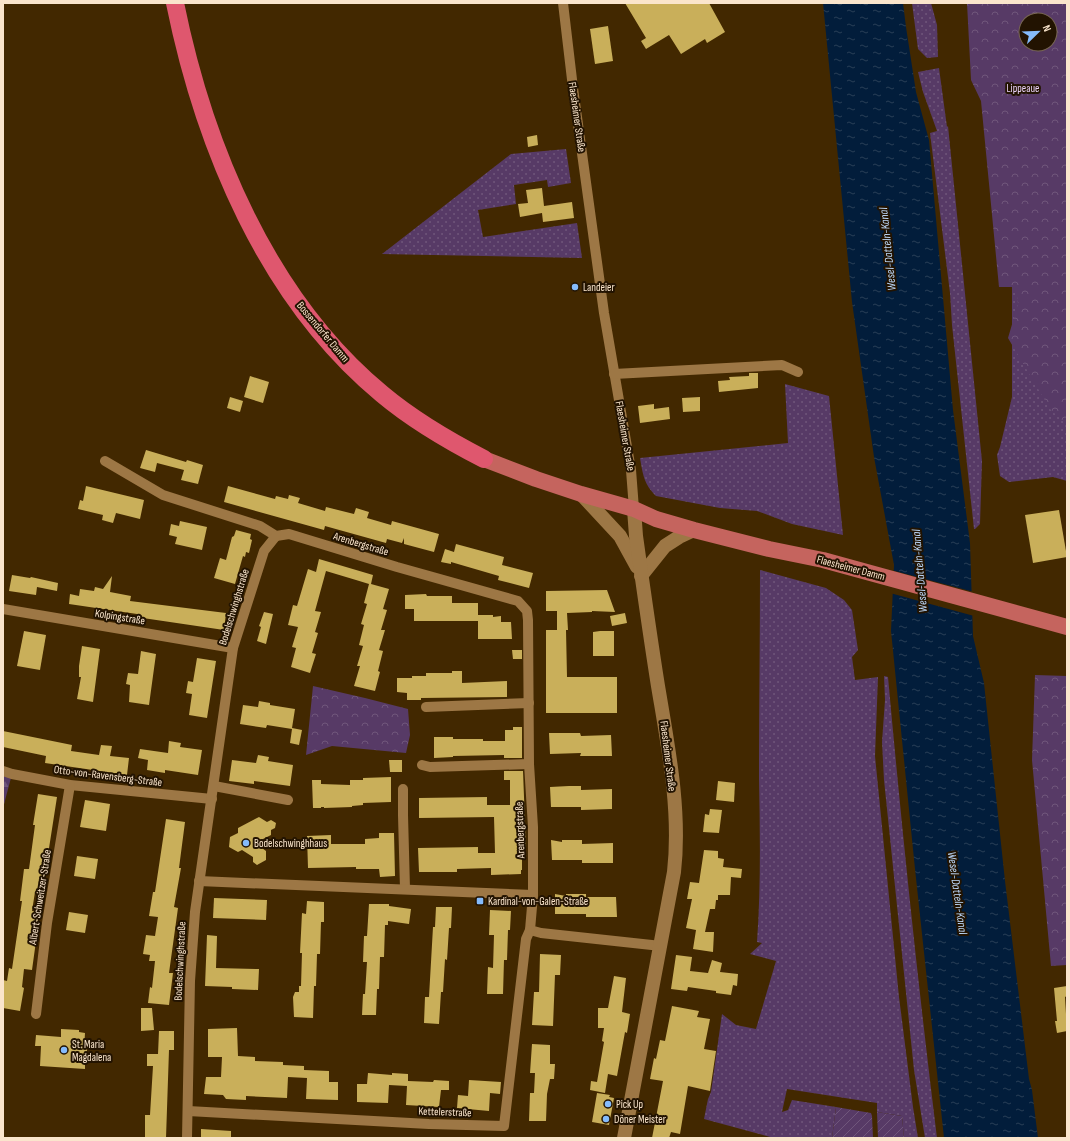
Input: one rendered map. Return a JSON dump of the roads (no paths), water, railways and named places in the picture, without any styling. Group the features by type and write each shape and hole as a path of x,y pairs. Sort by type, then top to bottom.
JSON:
{"highway":[{"name":"Bossendorfer Damm","path":"174,3 196,87 220,157 253,229 275,268 294,297 323,335 351,366 381,394 430,430 484,459"}],"main road":[{"name":"Bossendorfer Damm","path":"484,459 536,479 634,509"},
{"path":"581,494 620,536 642,576 665,546 694,530"},
{"name":"Flaesheimer Damm","path":"634,509 656,519 738,542 823,560 1067,627"},
{"name":"Flaesheimer Straße","path":"624,1138 674,872 677,844 665,725 636,536 634,509"}],"street":[{"name":"Flaesheimer Straße","path":"563,3 575,104 604,313 631,470 634,509"},
{"path":"614,374 782,365 798,372"},
{"path":"105,461 163,495 260,526 276,536"},
{"name":"Arenbergstraße","path":"276,536 290,534 397,568 518,601 527,611 529,764 533,827 533,895"},
{"name":"Bodelschwinghstraße","path":"186,1138 192,943 199,881 233,648 264,551 276,536"},
{"name":"Kolpingstraße","path":"3,609 233,648"},
{"path":"426,707 529,703"},
{"path":"422,764 430,767 529,764"},
{"name":"Otto-von-Ravensberg-Straße","path":"3,771 70,785 212,799"},
{"name":"Albert-Schweitzer-Straße","path":"36,1014 47,923 70,785"},
{"path":"214,786 288,800"},
{"path":"403,789 405,889"},
{"path":"199,881 533,895 530,930 541,933 660,946"},
{"name":"Kettelerstraße","path":"188,1111 429,1124 504,1126 526,939 530,930"}],"water":[{"name":"Wesel-Datteln-Kanal","path":"823,3 903,3 916,92 929,140 953,410 970,543 973,636 984,683 1005,881 1029,1079 1032,1090 1038,1138 944,1138 891,631 894,565 874,457 852,302"}],"place":[{"name":"Landeier","path":"575,287"},
{"name":"Bodelschwinghhaus","path":"246,843"},
{"name":"Kardinal-von-Galen-Straße","path":"480,901"},
{"name":"St. Maria Magdalena","path":"64,1050"},
{"name":"Pick Up","path":"608,1104"},
{"name":"Döner Meister","path":"606,1119"}],"park label":[{"name":"Lippeaue","path":"1023,88"}]}
